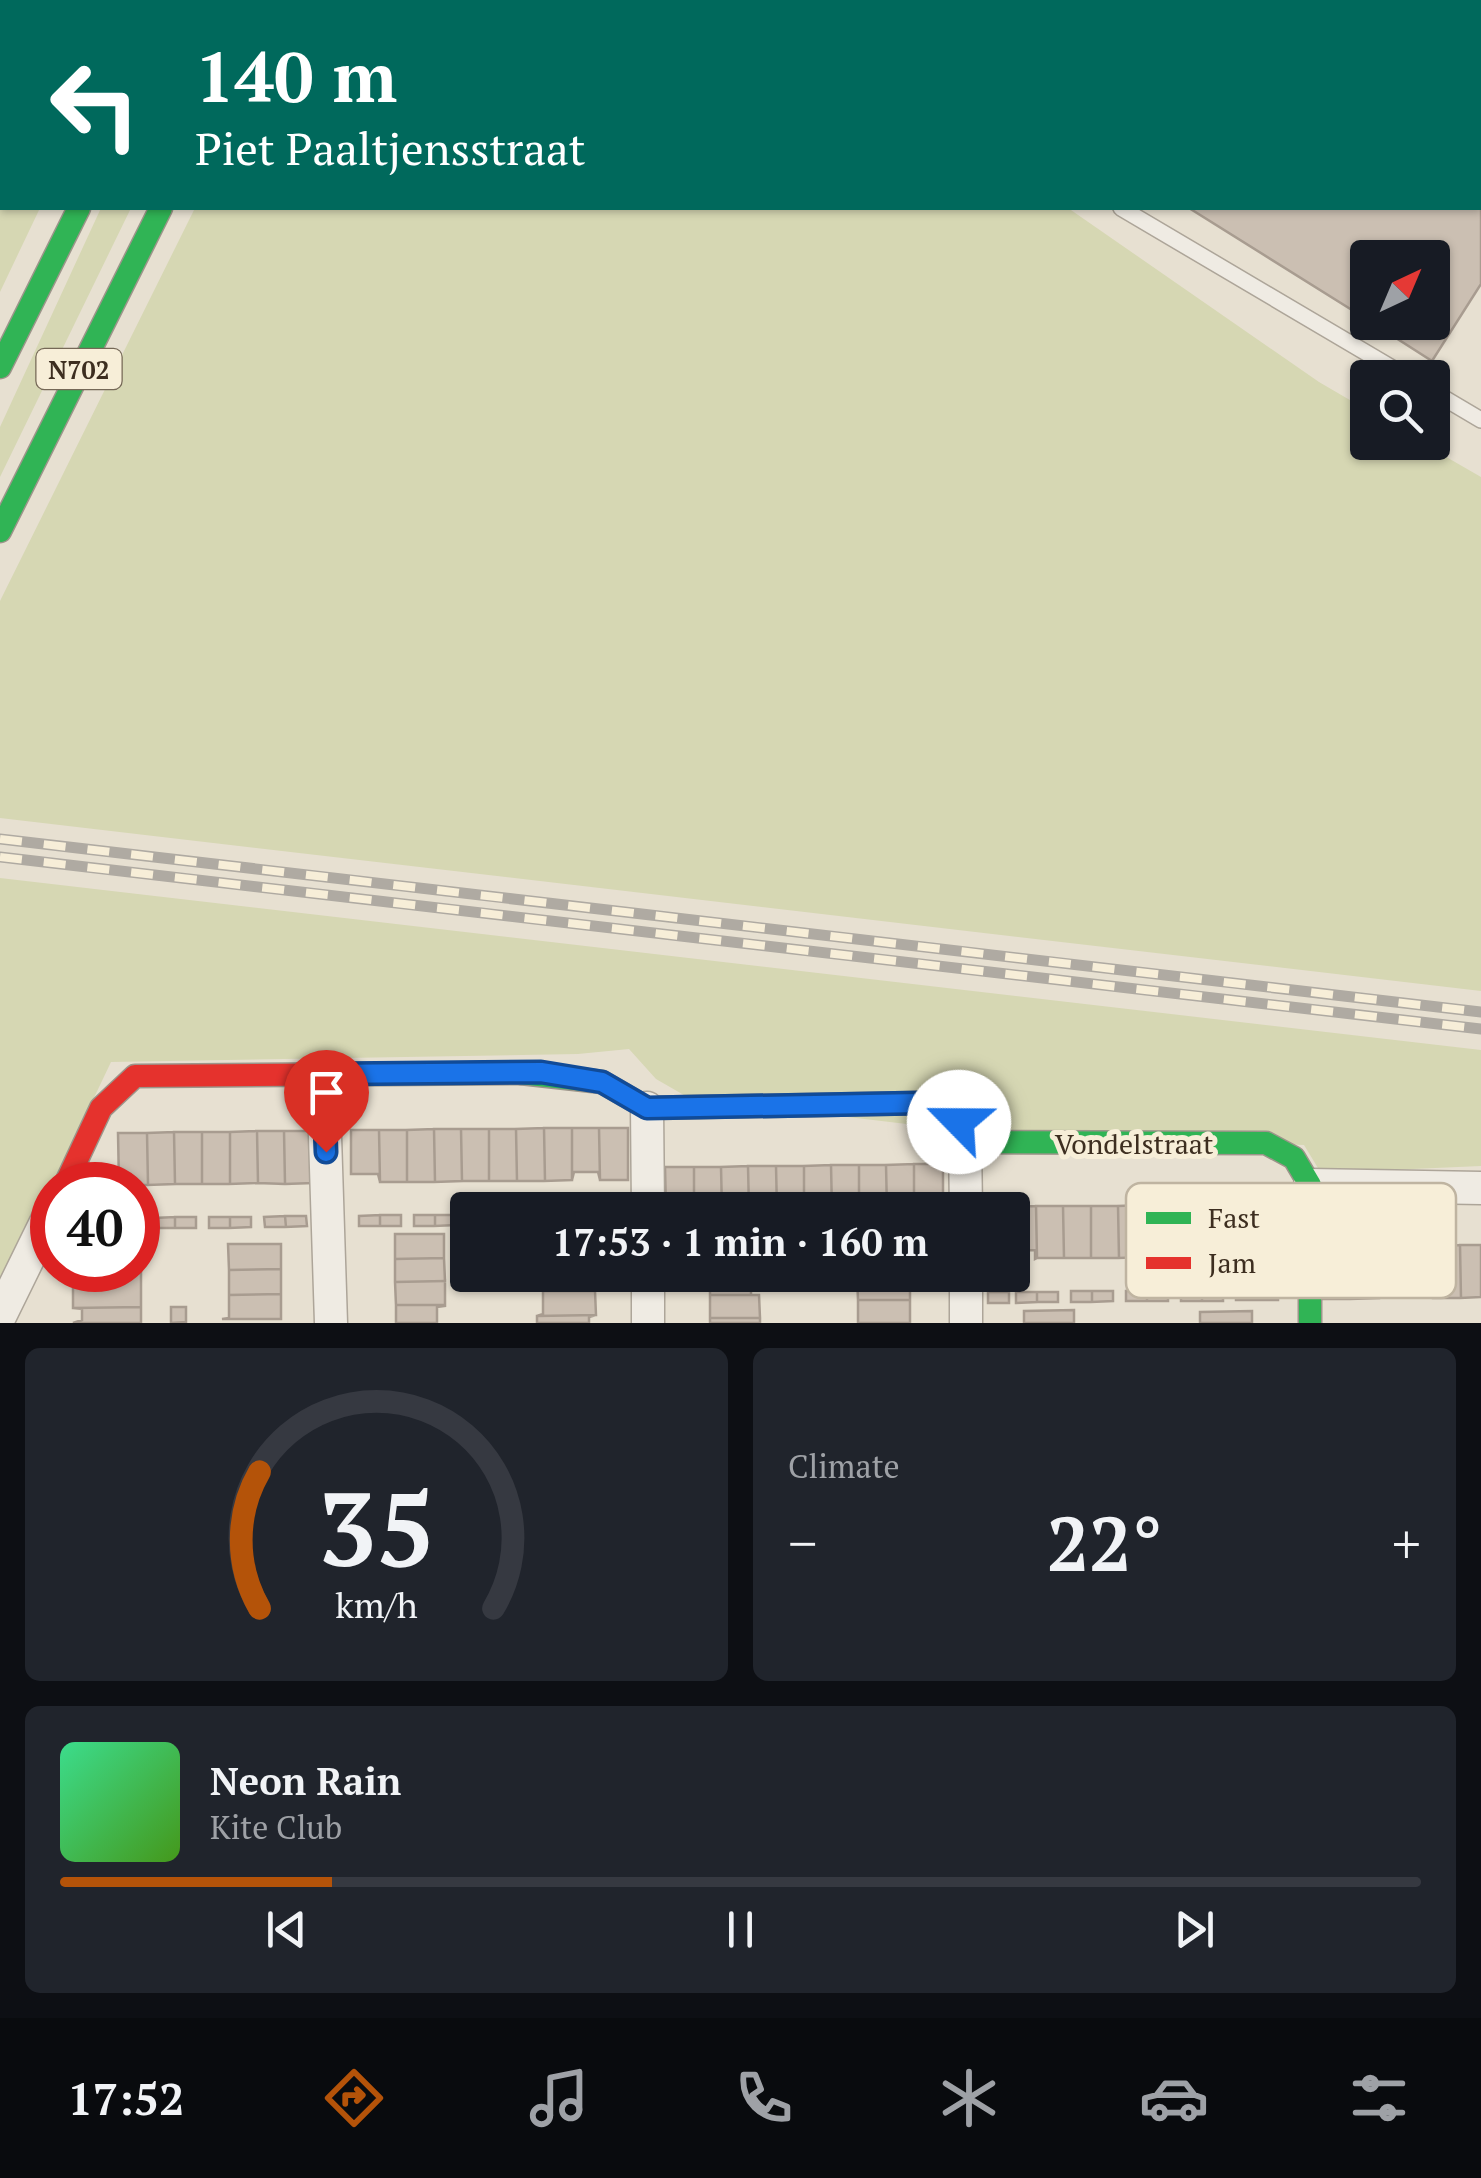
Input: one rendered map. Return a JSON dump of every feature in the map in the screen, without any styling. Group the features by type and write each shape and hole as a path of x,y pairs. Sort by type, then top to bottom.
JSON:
{"main road":[{"name":"N702","path":"0,367 78,210"},
{"name":"N702","path":"0,531 160,210"},
{"path":"76,1162 106,1102 120,1082 135,1076 541,1072 602,1082 647,1108 921,1103 944,1108 959,1122 965,1142"},
{"name":"Vondelstraat","path":"965,1142 1266,1143 1284,1148 1304,1165 1309,1183"}],"street":[{"path":"323,1074 331,1323"},
{"path":"647,1108 648,1192"},
{"path":"965,1142 966,1192"},
{"path":"1456,1188 1481,1188"},
{"path":"0,1316 30,1255"},
{"path":"648,1292 648,1323"},
{"path":"966,1292 966,1323"}],"lane":[{"path":"1124,210 1379,360"},
{"path":"1450,402 1481,420"}],"green space":[{"path":"0,210 39,210 0,292"},
{"path":"100,210 130,210 0,477 0,427"},
{"path":"194,210 1071,210 1350,400 1350,460 1450,459 1481,477 1481,991 0,818 0,601"},
{"path":"0,878 1481,1050 1481,1166 1321,1173 1304,1145 982,1133 689,1098 656,1079 629,1049 578,1054 111,1062 63,1162 30,1162 30,1232 0,1295"}],"building":[{"path":"1192,210 1481,210 1481,284 1450,333 1450,240 1350,240 1350,309"},
{"path":"1399,340 1445,340 1430,360"},
{"path":"544,1128 545,1181 517,1181 516,1129"},
{"path":"544,1128 572,1128 572,1180 545,1181"},
{"path":"572,1128 599,1128 600,1180 598,1172 574,1172 572,1180"},
{"path":"599,1128 628,1128 628,1180 600,1180"},
{"path":"434,1129 461,1129 462,1181 435,1182"},
{"path":"434,1129 435,1182 407,1182 407,1130"},
{"path":"461,1129 489,1129 489,1181 462,1181"},
{"path":"489,1129 516,1129 517,1181 489,1181"},
{"path":"351,1130 379,1130 380,1182 378,1174 351,1174"},
{"path":"379,1130 407,1130 407,1182 380,1182"},
{"path":"257,1131 284,1131 285,1184 258,1183"},
{"path":"257,1131 258,1183 230,1184 230,1132"},
{"path":"284,1131 313,1131 313,1183 285,1184"},
{"path":"174,1132 202,1132 202,1184 175,1184"},
{"path":"174,1132 175,1184 160,1185 160,1162 148,1162 147,1133"},
{"path":"202,1132 230,1132 230,1184 202,1184"},
{"path":"118,1133 147,1133 148,1162 119,1162"},
{"path":"914,1164 914,1192 887,1192 886,1165"},
{"path":"914,1164 943,1164 943,1192 914,1192"},
{"path":"831,1165 859,1165 859,1192 832,1192"},
{"path":"831,1165 832,1192 804,1192 804,1166"},
{"path":"859,1165 886,1165 887,1192 859,1192"},
{"path":"748,1166 776,1166 777,1192 749,1192"},
{"path":"748,1166 749,1192 722,1192 721,1167"},
{"path":"776,1166 804,1166 804,1192 777,1192"},
{"path":"665,1167 694,1167 694,1192 666,1192"},
{"path":"694,1167 721,1167 722,1192 694,1192"},
{"path":"1030,1206 1036,1206 1035,1259 1035,1250 1030,1250"},
{"path":"1036,1206 1063,1206 1064,1258 1037,1258"},
{"path":"1063,1206 1091,1206 1091,1258 1064,1258"},
{"path":"1091,1206 1118,1206 1119,1258 1091,1258"},
{"path":"1118,1206 1126,1206 1126,1258 1119,1258"},
{"path":"380,1215 380,1226 359,1226 359,1216"},
{"path":"380,1215 401,1215 401,1226 380,1226"},
{"path":"414,1215 435,1215 435,1226 414,1226"},
{"path":"435,1215 450,1215 450,1225 435,1226"},
{"path":"285,1216 306,1216 307,1226 286,1227"},
{"path":"285,1216 286,1227 265,1227 264,1217"},
{"path":"175,1217 175,1228 160,1228 160,1218"},
{"path":"175,1217 196,1217 196,1228 175,1228"},
{"path":"209,1217 230,1217 230,1228 209,1228"},
{"path":"230,1217 251,1217 251,1227 230,1228"},
{"path":"395,1234 444,1234 444,1258 395,1259"},
{"path":"228,1244 281,1244 281,1269 229,1270"},
{"path":"1456,1245 1460,1245 1461,1298 1456,1298"},
{"path":"1460,1245 1481,1245 1481,1297 1461,1298"},
{"path":"444,1258 445,1281 395,1282 395,1259"},
{"path":"281,1269 281,1294 229,1295 229,1270"},
{"path":"445,1281 445,1305 396,1305 395,1282"},
{"path":"1071,1291 1092,1291 1092,1302 1071,1302"},
{"path":"1092,1291 1113,1291 1113,1301 1092,1302"},
{"path":"73,1292 141,1292 141,1307 73,1308"},
{"path":"543,1292 595,1292 596,1315 537,1316 543,1314"},
{"path":"710,1292 751,1292 751,1295"},
{"path":"858,1292 910,1292 910,1300 858,1300"},
{"path":"988,1292 1009,1292 1009,1303 988,1303"},
{"path":"1016,1292 1037,1292 1037,1302 1016,1303"},
{"path":"1037,1292 1058,1292 1058,1302 1037,1302"},
{"path":"281,1294 281,1319 222,1319 229,1318 229,1295"},
{"path":"710,1295 759,1295 760,1318 710,1318"},
{"path":"1126,1298 1147,1298 1147,1301"},
{"path":"1147,1298 1168,1298 1168,1301"},
{"path":"1181,1298 1202,1298 1202,1301"},
{"path":"1202,1298 1223,1298 1223,1301"},
{"path":"858,1300 910,1300 910,1323 858,1323"},
{"path":"396,1305 445,1306 437,1307 437,1323 396,1323"},
{"path":"141,1307 141,1323 73,1323 82,1320 82,1309 73,1308"},
{"path":"171,1307 186,1307 186,1322 171,1323"},
{"path":"1074,1310 1074,1323 1024,1323 1024,1311"},
{"path":"1252,1311 1252,1323 1200,1323 1200,1312"},
{"path":"596,1315 589,1317 589,1323 537,1323 537,1316"},
{"path":"710,1318 760,1318 760,1323 710,1323"}],"railway":[{"path":"0,839 1481,1012"},
{"path":"0,857 1481,1029"}],"traffic: fast":[{"path":"0,367 78,210"},
{"path":"0,531 160,210"},
{"path":"521,1073 602,1082 647,1108 921,1103 950,1115 965,1142 1266,1143 1294,1158 1309,1183"},
{"path":"1310,1298 1310,1323"}],"traffic: jam":[{"path":"76,1162 101,1108 135,1076 521,1073"}],"route":[{"path":"326,1152 323,1074 541,1072 602,1082 647,1108 921,1103 944,1108 959,1122"}]}
